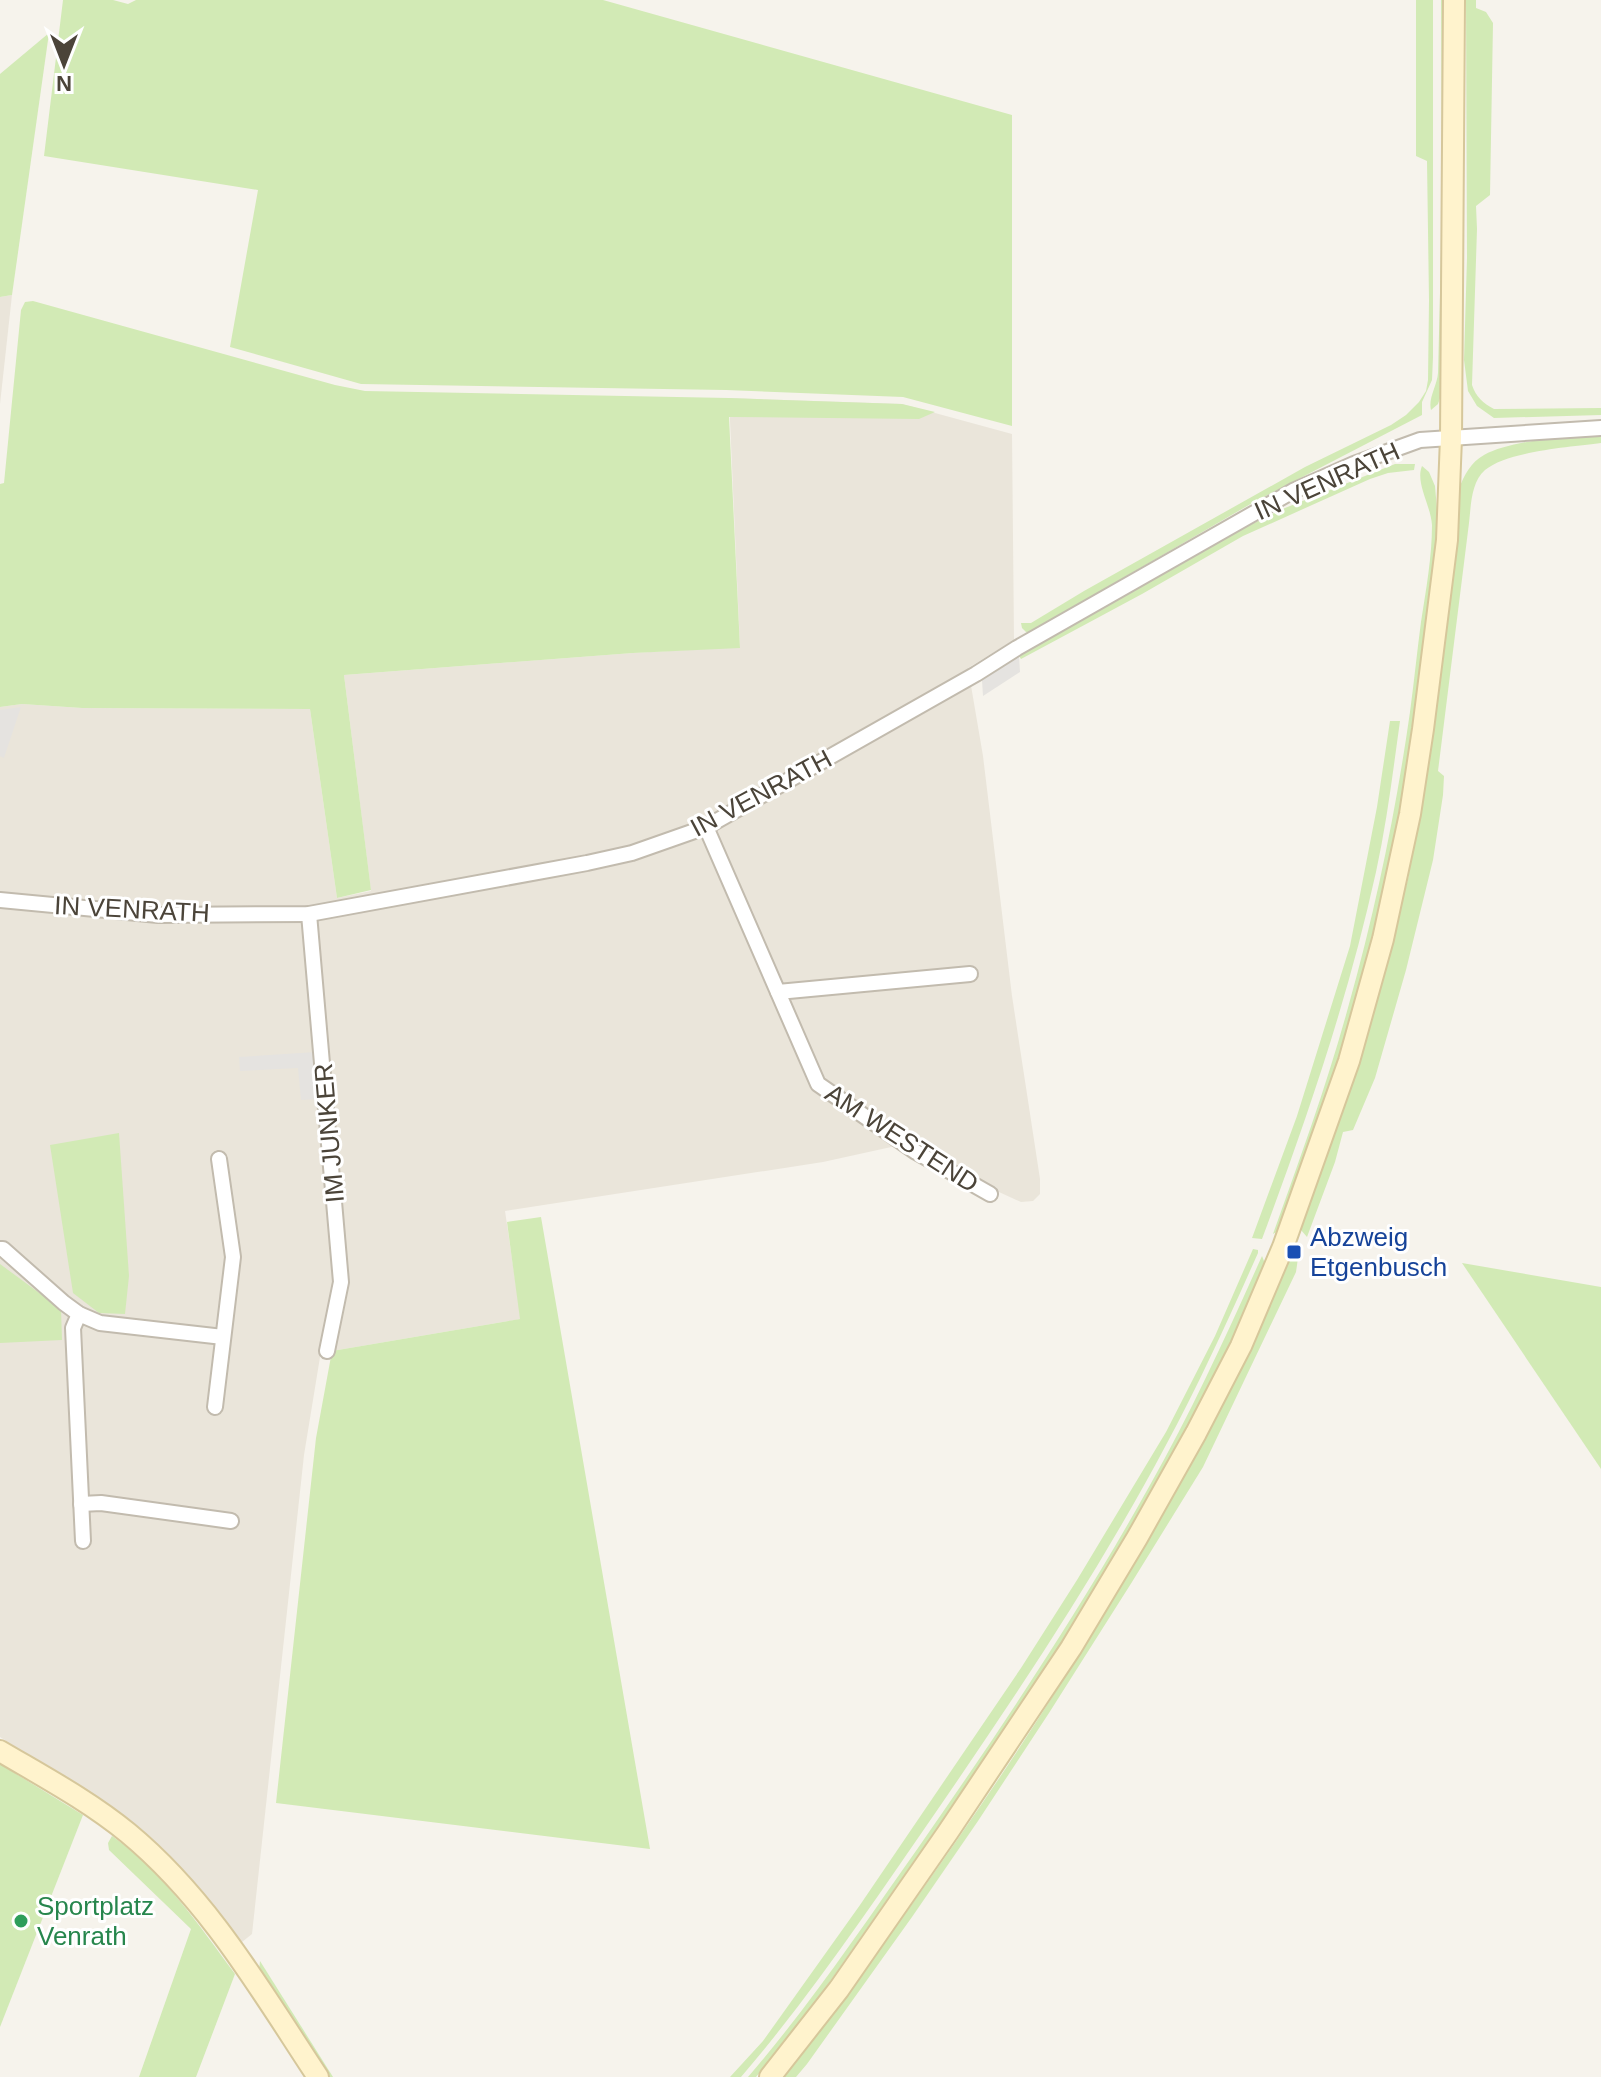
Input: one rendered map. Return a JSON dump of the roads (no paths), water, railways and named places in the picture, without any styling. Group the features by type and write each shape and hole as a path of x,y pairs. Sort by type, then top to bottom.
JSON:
{"street":[{"path":"770,2077 839,1989 948,1832 1071,1648 1137,1538 1241,1346 1283,1247 1349,1061 1383,939 1410,814 1447,540 1451,438 1454,0"},
{"name":"IN VENRATH","path":"0,900 158,915 309,914 632,853 706,827 1293,491 1354,464 1420,440 1601,428"},
{"name":"AM WESTEND","path":"706,827 818,1084 916,1152 990,1194"},
{"name":"IM JUNKER","path":"309,914 341,1282 327,1351"},
{"path":"778,992 970,974"},
{"path":"215,1407 233,1257 219,1159"},
{"path":"0,1249 79,1314 100,1323 223,1337"},
{"path":"79,1314 73,1328 83,1541"},
{"path":"81,1504 101,1503 231,1521"},
{"path":"0,1751 81,1798 165,1866 218,1927 318,2077"}],"place":[{"name":"Abzweig Etgenbusch","path":"1294,1252"},
{"name":"Sportplatz Venrath","path":"21,1921"}]}
